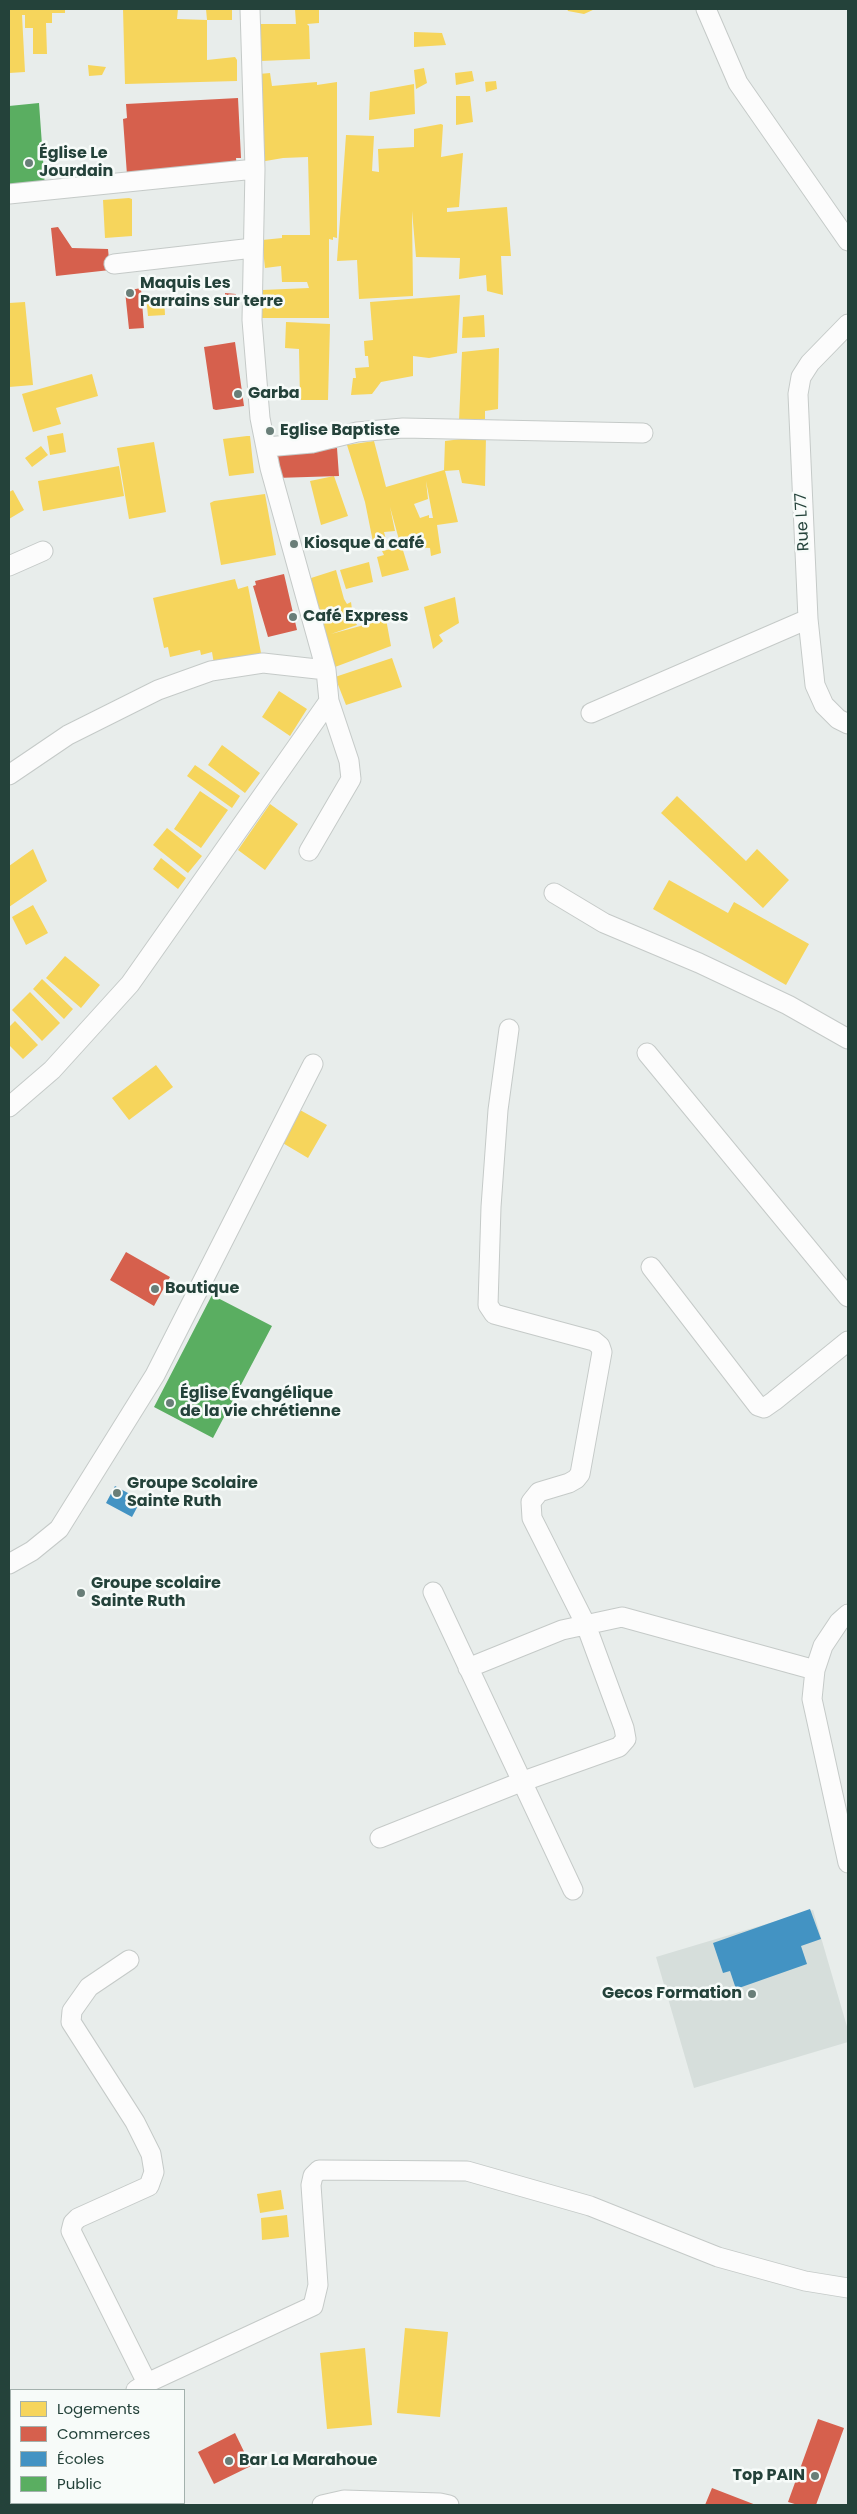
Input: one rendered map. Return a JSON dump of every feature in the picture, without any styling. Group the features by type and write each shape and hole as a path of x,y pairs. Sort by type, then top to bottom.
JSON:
{"street":[{"path":"250,9 255,169 252,320 260,418 266,447 326,670 329,701 349,760 351,779 309,851"},
{"path":"706,9 738,83 848,241"},
{"path":"9,194 255,169"},
{"path":"114,264 253,248"},
{"name":"Rue L77","path":"848,324 810,363 801,377 798,394 808,619 815,685 824,705 838,719 848,724"},
{"path":"266,447 312,443 357,432 403,428 643,434"},
{"path":"9,566 43,551"},
{"path":"590,713 808,619"},
{"path":"9,775 68,735 158,690 211,671 263,663 326,670"},
{"path":"9,1107 52,1070 130,984 329,701"},
{"path":"554,893 604,923 699,963 770,996 848,1039"},
{"path":"380,1838 521,1782 619,1747 626,1739 624,1728 586,1624 532,1518 531,1502 539,1492 576,1480 580,1474 602,1352 600,1346 594,1342 494,1314 488,1305 494,1168 509,1029"},
{"path":"647,1053 848,1297"},
{"path":"9,1564 32,1551 59,1529 155,1375 312,1064"},
{"path":"651,1267 758,1406 764,1408 774,1401 848,1341"},
{"path":"433,1592 573,1890"},
{"path":"848,1614 839,1622 823,1646 815,1670 812,1699 848,1864"},
{"path":"468,1668 562,1630 630,1617 815,1670"},
{"path":"129,1960 89,1987 72,2011 71,2022 135,2122 152,2154 154,2172 149,2186 78,2218 73,2223 71,2231 142,2387 313,2306 318,2285 311,2185 313,2176 319,2170 467,2171 590,2206 718,2257 805,2280 848,2288"},
{"path":"322,2505 344,2500 440,2502 449,2505"}],"shaded area":[{"name":"Gecos Formation","path":"813,1910 848,2030 848,2042 694,2088 656,1957"}],"building: Logements":[{"path":"9,9 65,9 65,13 52,13 52,23 46,23 47,54 33,54 33,28 25,28 25,15 22,15 25,72 9,73"},
{"path":"123,9 178,9 177,19 207,20 207,60 235,57 237,60 237,81 125,84"},
{"path":"206,9 232,9 232,20 207,20"},
{"path":"295,9 319,9 319,23 307,24 309,26 310,59 260,61 257,24 296,24"},
{"path":"567,9 595,9 584,14 568,11"},
{"path":"414,32 442,33 446,45 414,47"},
{"path":"88,65 106,67 102,75 89,76"},
{"path":"424,68 427,83 416,89 414,70"},
{"path":"472,71 474,81 456,85 455,73"},
{"path":"270,73 272,86 317,82 317,85 337,82 337,238 329,239 329,318 262,318 262,290 309,288 307,282 282,282 281,266 265,268 262,240 282,238 282,235 310,235 308,157 283,158 254,163 259,74"},
{"path":"496,81 497,89 486,92 485,82"},
{"path":"414,84 415,114 369,120 370,92"},
{"path":"456,96 470,96 473,122 456,125"},
{"path":"443,125 441,157 463,153 459,207 447,208 447,212 507,207 511,256 501,256 503,295 487,291 486,275 459,279 460,258 416,257 412,211 413,296 359,299 357,260 337,261 346,135 374,136 372,171 379,172 378,149 414,147 414,129"},
{"path":"132,199 132,236 105,238 103,200"},
{"path":"164,295 165,315 148,316 146,296"},
{"path":"460,295 457,353 429,358 413,356 413,376 381,382 372,394 351,395 353,378 356,378 355,368 369,367 368,356 365,356 364,341 373,340 370,302"},
{"path":"25,302 33,385 9,387 9,303"},
{"path":"484,315 485,337 462,338 463,317"},
{"path":"286,322 330,324 328,400 300,400 299,349 285,348"},
{"path":"499,348 498,409 485,411 485,419 459,421 462,352"},
{"path":"92,374 98,396 56,408 61,424 33,432 22,394"},
{"path":"63,433 66,452 50,455 47,436"},
{"path":"250,436 254,473 229,476 223,439"},
{"path":"486,436 485,486 462,483 459,470 445,471 458,522 437,525 441,553 431,556 430,548 402,547 409,570 382,577 377,557 384,555 382,551 401,547 390,507 395,531 384,532 387,543 374,547 365,502 347,445 374,441 386,487 444,470 445,441","holes":["426,481 433,518 429,518 429,515 420,518 414,504 428,499"]},
{"path":"154,442 166,512 129,519 117,448"},
{"path":"41,446 48,455 32,467 25,458"},
{"path":"119,466 124,496 43,511 38,481"},
{"path":"334,476 348,516 321,525 310,481"},
{"path":"13,490 24,510 9,519 9,492"},
{"path":"265,494 276,555 221,565 210,503"},
{"path":"369,562 373,582 346,589 340,570"},
{"path":"336,570 344,599 347,604 351,602 353,617 357,625 331,634 386,619 391,646 335,667 308,579"},
{"path":"235,579 238,589 248,586 263,663 214,664 212,652 201,655 200,650 170,657 168,647 164,648 153,598"},
{"path":"455,597 459,623 439,635 443,641 433,649 424,607"},
{"path":"392,658 402,687 346,705 335,677"},
{"path":"279,691 307,709 290,736 262,717"},
{"path":"222,745 260,773 245,793 208,765"},
{"path":"195,765 240,796 232,808 187,776"},
{"path":"200,791 228,810 201,848 174,829"},
{"path":"677,796 746,861 757,849 789,880 763,908 661,813"},
{"path":"270,804 298,824 265,870 238,850"},
{"path":"167,828 202,856 188,873 153,845"},
{"path":"33,849 47,881 9,907 9,866"},
{"path":"161,858 186,878 178,889 153,869"},
{"path":"669,880 728,913 734,902 809,944 786,985 653,909"},
{"path":"33,905 48,933 26,945 12,917"},
{"path":"65,956 100,985 81,1008 46,978"},
{"path":"42,979 73,1009 64,1019 33,989"},
{"path":"30,992 60,1023 42,1041 12,1010"},
{"path":"15,1021 38,1045 23,1059 9,1045 9,1027"},
{"path":"156,1065 173,1087 129,1120 112,1098"},
{"path":"300,1110 327,1125 308,1158 281,1142"},
{"path":"281,2190 284,2209 260,2213 257,2194"},
{"path":"287,2215 289,2237 262,2240 261,2218"},
{"path":"405,2328 448,2332 440,2417 397,2413"},
{"path":"365,2348 372,2425 327,2429 320,2353"}],"building: Commerces":[{"path":"238,98 241,158 236,158 237,167 127,175 123,119 127,118 126,104"},
{"path":"58,227 72,248 108,249 110,270 56,276 51,228"},
{"path":"141,288 144,328 129,329 125,291"},
{"path":"225,293 236,294 236,304 225,304"},
{"path":"235,342 244,406 216,410 213,409 204,347"},
{"path":"337,448 339,476 276,478 274,453"},
{"path":"284,574 297,630 268,637 253,586 256,585 255,581"},
{"path":"126,1252 170,1277 154,1306 110,1280"},
{"path":"818,2419 844,2428 816,2505 798,2505 788,2502"},
{"path":"235,2433 251,2466 214,2484 198,2452"},
{"path":"712,2488 756,2505 705,2505"}],"building: Écoles":[{"path":"115,1486 141,1500 132,1517 106,1503"},
{"path":"810,1909 821,1939 801,1946 807,1964 736,1989 730,1971 723,1973 713,1943"}],"building: Public":[{"path":"39,103 45,187 9,189 9,106"},
{"path":"212,1295 272,1326 213,1438 154,1407"}],"place":[{"name":"Église Le Jourdain","path":"29,163"},
{"name":"Maquis Les Parrains sur terre","path":"130,293"},
{"name":"Garba","path":"238,394"},
{"name":"Eglise Baptiste","path":"270,431"},
{"name":"Kiosque à café","path":"294,544"},
{"name":"Café Express","path":"293,617"},
{"name":"Boutique","path":"155,1289"},
{"name":"Église Évangélique de la vie chrétienne","path":"170,1403"},
{"name":"Groupe Scolaire Sainte Ruth","path":"117,1493"},
{"name":"Groupe scolaire Sainte Ruth","path":"81,1593"},
{"name":"Gecos Formation","path":"752,1994"},
{"name":"Bar La Marahoue","path":"229,2461"},
{"name":"Top PAIN","path":"815,2476"}]}
